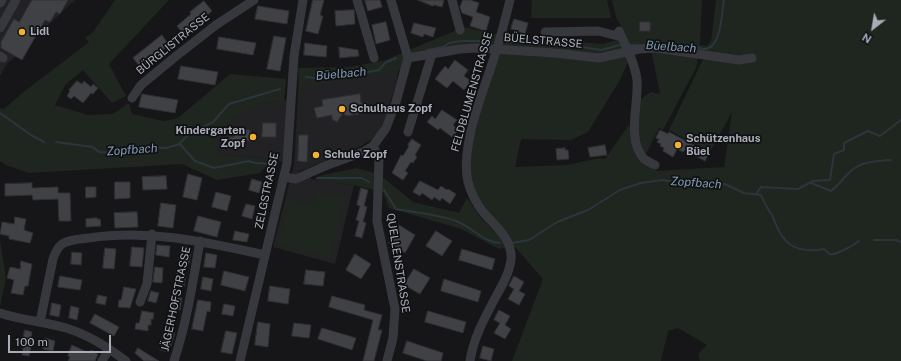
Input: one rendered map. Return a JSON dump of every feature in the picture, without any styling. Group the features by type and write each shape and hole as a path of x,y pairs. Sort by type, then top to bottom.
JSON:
{"street":[{"path":"0,4 2,0"},
{"path":"0,28 16,0"},
{"name":"BÜRGLISTRASSE","path":"132,98 141,85 175,57 216,25 254,0"},
{"name":"ZELGSTRASSE","path":"240,361 284,177 294,56 303,0"},
{"path":"357,0 374,58"},
{"path":"284,177 296,179 325,166 363,152 373,146 386,128 396,102 408,58 391,0"},
{"path":"452,0 460,30"},
{"name":"FELDBLUMENSTRASSE","path":"470,361 475,341 505,279 511,260 509,244 503,234 477,203 468,183 466,169 467,150 480,100 510,0"},
{"path":"545,32 598,31 620,34 634,65 637,80 634,131 637,144 644,158 654,166"},
{"name":"BÜELSTRASSE","path":"408,58 460,49 496,49 599,58 628,51 656,48 739,60 752,58"},
{"path":"408,132 432,54"},
{"name":"QUELLENSTRASSE","path":"373,146 379,159 377,221 395,309 393,338 387,361"},
{"path":"40,322 52,259 56,249 63,243 70,240 108,235 152,234 200,241 265,255"},
{"path":"140,302 147,284 152,234"},
{"name":"JÄGERHOFSTRASSE","path":"174,361 189,302 200,241"},
{"path":"0,313 66,328 80,333 109,349 126,361"},
{"path":"102,361 109,349"}],"shaded area":[{"name":"Lidl","path":"0,0 75,0 6,65 0,76"},
{"path":"115,0 169,0 109,64 126,96 112,103 83,70 65,85 55,105 88,115 113,114 129,103 132,114 164,121 178,118 230,74 286,79 284,101 261,103 217,130 219,155 273,159 260,173 217,180 182,164 29,173 6,165 0,161 0,108 4,109 21,94 89,42 85,38 93,32"},
{"path":"532,0 607,0 611,18 531,18"},
{"path":"612,0 702,0 700,45 707,46 711,41 716,0 901,0 901,361 700,361 698,354 707,345 678,328 668,331 661,361 512,361 543,279 513,245 499,249 461,229 389,208 383,192 354,185 314,180 319,176 356,168 379,174 413,202 459,213 467,198 480,217 495,232 501,227 485,210 477,197 470,174 471,149 486,92 503,46 409,58 405,69 299,89 298,68 348,67 383,61 464,27 523,40 542,39 603,44 627,37 616,17","holes":["651,50 660,94 651,92 642,98 639,103 637,127 628,126 605,159 600,158 567,165 515,167 521,139 571,140 588,132 620,80 632,53","699,52 706,53 669,130 710,152 732,112 724,167 657,171 643,160 659,128 663,130 696,68"]},
{"name":"Schule Zopf","path":"401,57 396,84 384,121 379,131 372,139 361,146 298,172 314,180 354,185 335,264 273,247 294,165 299,78"},
{"name":"Kindergarten Zopf","path":"290,100 287,163 273,159 219,155 216,130 261,103"},
{"path":"316,192 345,198 330,258 277,245 289,199 313,205"},
{"path":"0,240 6,278 0,307"}],"building":[{"name":"Lidl","path":"32,0 68,0 60,14 56,12 50,22 45,20 22,60 1,48 1,42 14,19 19,22"},
{"path":"313,0 324,0 320,15 323,16 318,34 306,31"},
{"path":"365,0 380,0 382,7 368,11"},
{"path":"418,0 444,0 442,7 433,6"},
{"path":"463,0 470,0 479,3 476,12 490,17 486,31 470,26 473,17 462,13 460,7"},
{"path":"204,1 212,11 184,35 177,26 191,14 190,12"},
{"path":"258,6 289,11 287,24 255,19"},
{"path":"354,10 355,24 336,26 335,11"},
{"path":"514,19 528,23 525,34 511,29"},
{"path":"386,22 390,40 376,44 372,25"},
{"path":"640,22 650,22 650,31 640,31"},
{"path":"414,23 436,28 433,37 424,34 423,37 411,33"},
{"path":"162,35 169,45 141,68 133,58"},
{"path":"274,36 286,38 280,71 267,69"},
{"path":"219,37 256,43 253,55 217,49"},
{"path":"305,43 327,46 326,57 304,55"},
{"path":"339,47 358,50 359,56 340,58"},
{"path":"455,60 468,70 464,76 471,81 464,90 453,81 447,88 435,79 445,66 448,69"},
{"path":"181,66 218,72 215,85 178,79"},
{"path":"77,81 82,84 84,81 91,87 93,84 98,88 93,94 91,93 83,103 74,96 71,99 67,96 70,91 69,90"},
{"path":"142,94 178,100 175,113 139,107"},
{"name":"Schulhaus Zopf","path":"360,94 361,103 367,102 369,112 347,116 343,113 337,122 332,119 332,115 317,118 314,108 323,106 322,100"},
{"path":"442,110 457,120 453,125 459,130 452,137 440,128 438,130 427,122 432,116 435,119"},
{"path":"263,123 276,123 276,137 262,137"},
{"path":"242,129 250,130 249,141 245,140 244,148 232,147 232,145 228,144 229,137 234,137 234,133 242,134"},
{"name":"Schützenhaus Büel","path":"660,130 668,134 669,132 709,153 705,161 685,150 683,152 677,149 673,157 663,151 664,148 660,146 661,144 657,142 659,139 656,138"},
{"path":"299,135 308,135 307,162 298,161"},
{"path":"412,139 421,145 415,155 417,157 413,163 411,162 405,171 408,173 403,180 392,173 401,155 403,156"},
{"path":"605,145 607,155 590,157 588,148"},
{"path":"565,148 565,150 568,150 569,159 557,160 556,149"},
{"path":"188,174 202,178 197,200 183,197"},
{"path":"166,176 167,189 143,190 142,177"},
{"path":"252,179 262,182 259,193 249,190"},
{"path":"420,181 438,190 441,186 456,194 450,204 442,198 440,201 434,197 432,200 422,193 420,196 413,192"},
{"path":"115,182 130,182 130,198 115,199"},
{"path":"32,183 32,188 58,187 58,193 70,193 71,221 59,221 58,199 33,200 32,195 5,196 5,184"},
{"path":"86,187 96,187 96,197 86,198"},
{"path":"361,188 368,190 364,206 367,207 363,222 366,223 362,238 355,236 359,221 356,220 360,206 357,205"},
{"path":"216,192 231,196 227,211 212,207"},
{"path":"161,203 176,205 173,228 158,226"},
{"path":"246,204 255,206 252,219 242,216"},
{"path":"137,212 138,227 115,228 114,213"},
{"path":"198,216 221,222 217,237 194,231"},
{"path":"15,217 26,219 24,230 33,233 30,243 9,239 9,236 0,234 2,222 14,224"},
{"path":"86,219 100,219 101,226 86,227"},
{"path":"399,225 415,235 405,253 389,243"},
{"path":"235,231 249,234 247,242 233,240"},
{"path":"436,231 452,241 442,256 426,246"},
{"path":"157,245 170,246 169,257 156,255"},
{"path":"182,245 189,247 188,250 191,251 189,264 179,262"},
{"path":"132,247 144,248 142,267 130,266"},
{"path":"105,248 116,249 114,269 103,268"},
{"path":"462,249 495,259 492,270 459,260"},
{"path":"72,252 82,253 81,265 71,264"},
{"path":"206,253 217,255 215,268 204,267"},
{"path":"355,254 371,264 361,279 346,270"},
{"path":"21,261 32,264 28,286 25,286 23,295 11,293 14,280 7,278 10,267 20,269"},
{"path":"155,267 163,268 162,283 153,282"},
{"path":"414,269 430,278 420,294 404,285"},
{"path":"306,270 325,272 323,286 304,284"},
{"path":"224,271 249,277 245,291 221,285"},
{"path":"177,273 186,275 184,287 175,285"},
{"path":"60,276 82,280 80,290 58,287"},
{"path":"514,276 524,282 519,291 525,294 519,305 508,299 514,289 509,286"},
{"path":"203,277 213,279 211,291 201,289"},
{"path":"444,279 481,291 478,302 441,291"},
{"path":"270,286 290,289 288,304 268,301"},
{"path":"124,287 136,289 130,308 118,307"},
{"path":"151,291 159,293 156,303 148,301"},
{"path":"98,295 107,297 105,305 96,303"},
{"path":"332,296 365,305 364,310 382,315 378,330 382,330 374,361 363,361 373,320 329,307"},
{"path":"174,297 182,298 180,310 172,307"},
{"path":"198,300 211,302 210,312 207,311 203,331 192,329"},
{"path":"52,303 61,305 59,317 50,315"},
{"path":"224,304 235,306 233,316 222,314"},
{"path":"71,306 79,308 77,320 69,318"},
{"path":"499,310 510,316 505,325 511,329 505,339 494,333 500,323 494,320"},
{"path":"142,311 154,313 153,319 151,319 151,325 148,325 148,331 135,329 136,323 139,323"},
{"path":"428,311 466,322 463,333 425,322"},
{"path":"95,314 119,327 114,336 90,323"},
{"path":"258,322 270,324 268,347 255,345"},
{"path":"294,323 311,325 309,338 292,336"},
{"path":"322,328 356,338 352,350 318,339"},
{"path":"25,330 32,332 31,339 33,339 29,356 22,355 24,342 22,342"},
{"path":"165,330 175,333 169,352 160,350"},
{"path":"226,331 237,333 232,354 221,352"},
{"path":"45,338 55,341 53,351 43,349"},
{"path":"407,341 443,353 441,361 427,361 403,353"},
{"path":"72,345 89,353 91,350 98,354 95,361 68,361 70,357 68,356"},
{"path":"483,346 494,349 491,361 480,358"},
{"path":"138,348 159,361 144,361 135,353"}],"waterway":[{"name":"Büelbach","path":"667,45 688,46 704,49 710,48 714,43 720,29 724,0"},
{"name":"Büelbach","path":"427,50 461,41 486,41"},
{"name":"Büelbach","path":"505,41 521,43 559,43 601,50 620,45"},
{"name":"Büelbach","path":"629,45 638,45"},
{"name":"Büelbach","path":"306,77 322,79 350,73 358,74 379,70 385,63 396,58"},
{"name":"Büelbach","path":"180,143 188,135 213,122 229,104 280,89"},
{"name":"Zopfbach","path":"0,113 31,135 44,142"},
{"path":"756,194 761,187 798,189 813,181 830,180 834,154 844,150 844,143 868,131 880,136 901,120"},
{"name":"Zopfbach","path":"56,142 93,147 99,152 117,153 144,147 166,148 180,144 195,161 214,168 249,161 255,163 272,164"},
{"path":"811,183 831,191 851,171 860,165 870,162 891,160"},
{"name":"Zopfbach","path":"317,178 362,178 369,182"},
{"name":"Zopfbach","path":"512,243 529,240 557,222 588,210 620,190 641,183 662,180 703,186 725,184 744,193 761,195 785,240 797,248 805,250 824,249 829,254 832,254 844,250 859,241"},
{"name":"Zopfbach","path":"384,190 396,209 450,219 462,224 488,240 500,243"},
{"name":"Zopfbach","path":"874,240 896,240 901,242"}],"place":[{"name":"Lidl","path":"22,32"},
{"name":"Schulhaus Zopf","path":"342,109"},
{"name":"Kindergarten Zopf","path":"253,137"},
{"name":"Schützenhaus Büel","path":"678,145"},
{"name":"Schule Zopf","path":"316,155"}]}
